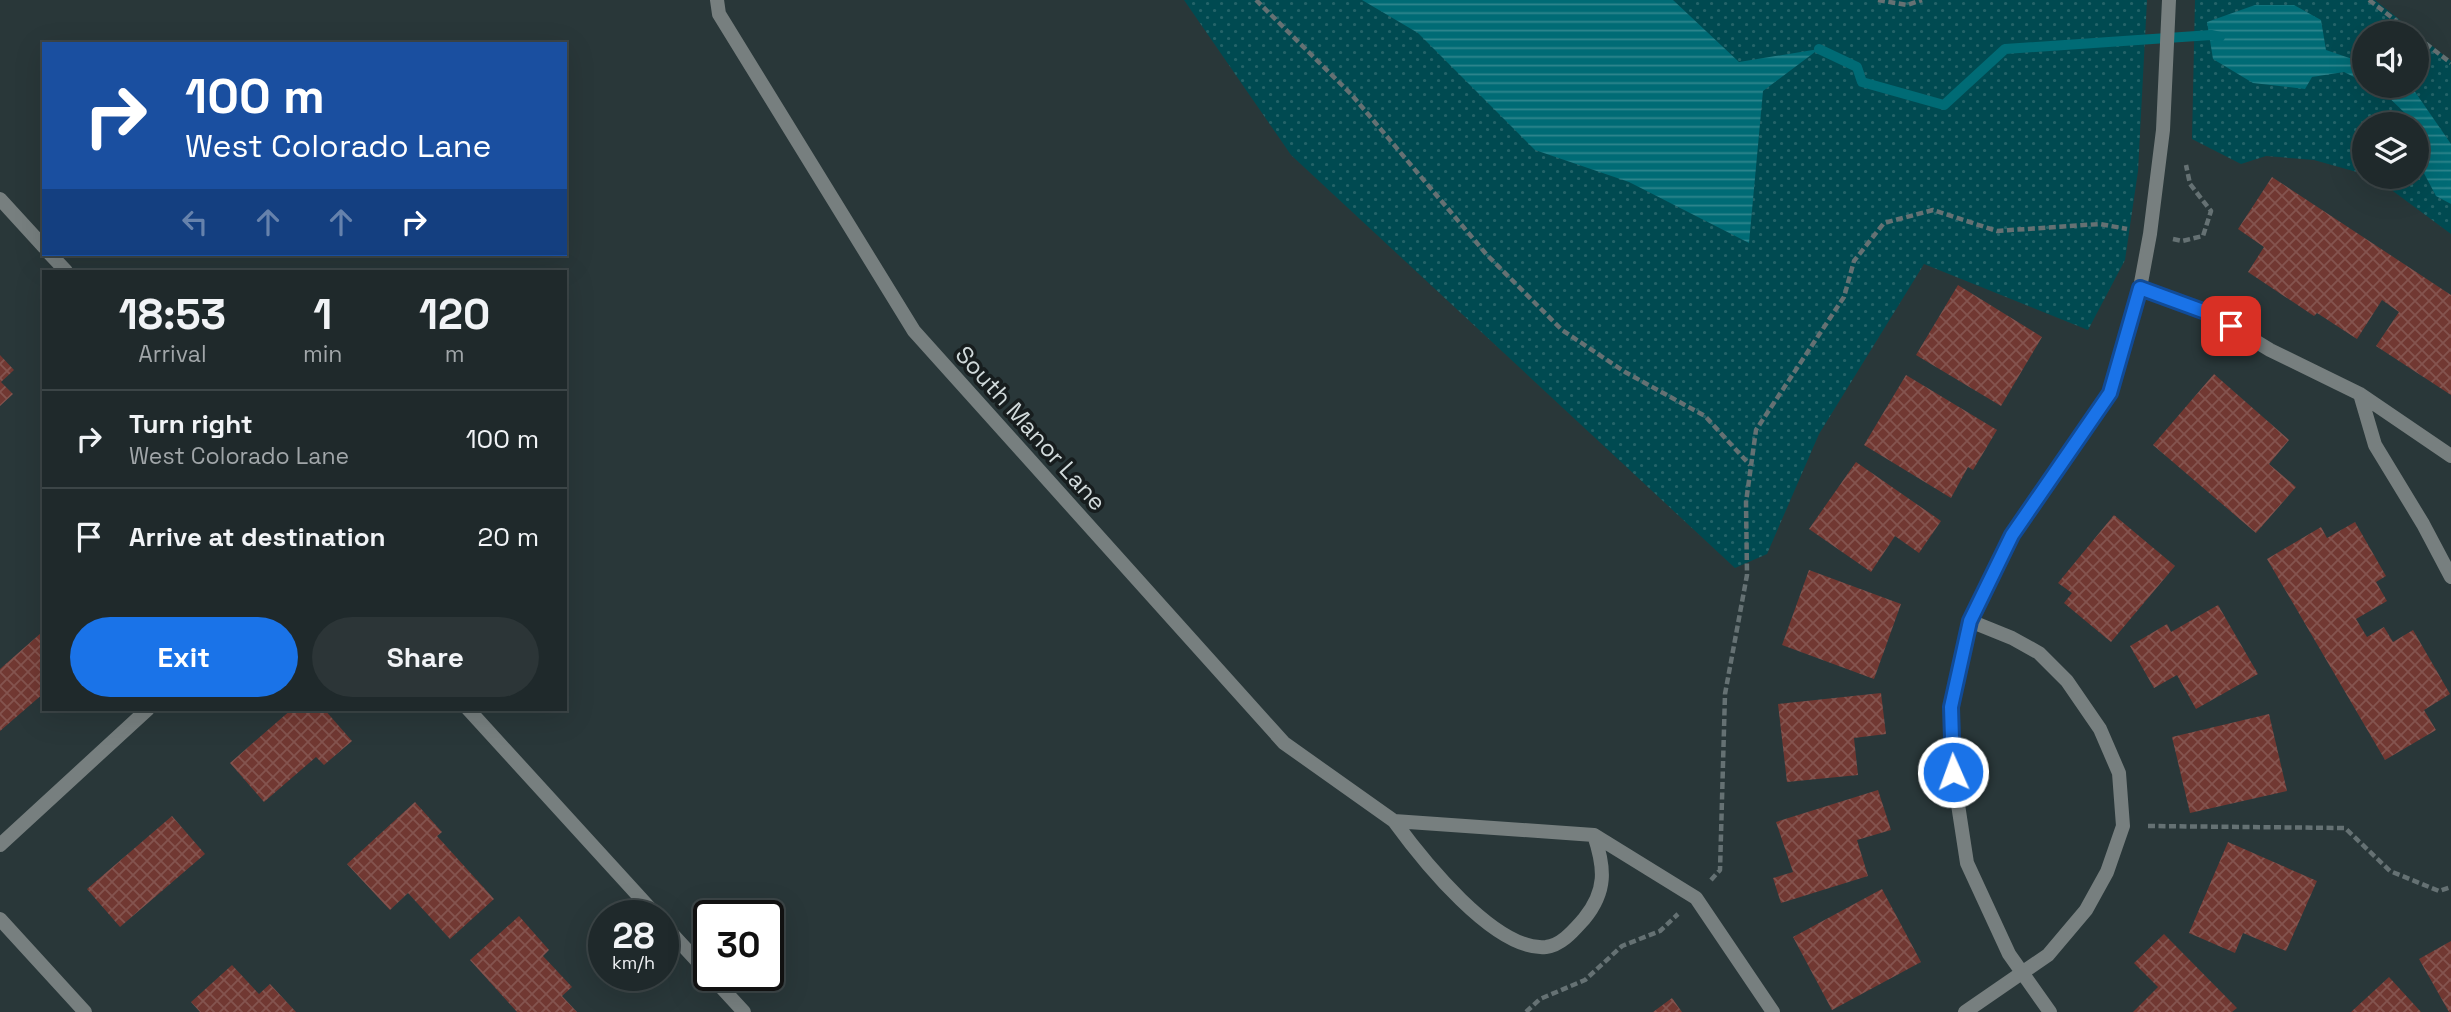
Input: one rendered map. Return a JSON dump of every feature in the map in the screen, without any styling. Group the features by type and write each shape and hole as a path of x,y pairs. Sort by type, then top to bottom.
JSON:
{"street":[{"name":"South Manor Lane","path":"717,0 719,14 914,331 1284,743 1394,821 1417,852 1463,902 1502,932 1526,944 1547,947 1567,937 1586,917 1602,890 1601,856 1594,835"},
{"path":"2050,1012 2009,954 1967,863 1953,772 1951,707 1970,621 2012,535 2110,393 2140,288 2150,234 2163,130 2169,0"},
{"path":"1,201 42,245"},
{"path":"52,256 65,270"},
{"path":"2140,288 2211,314 2270,350 2360,394 2451,456"},
{"path":"2360,394 2375,445 2423,524 2451,577"},
{"path":"1965,1012 2048,955 2086,910 2107,872 2123,826 2119,772 2100,729 2067,681 2039,653 2012,638 1970,621"},
{"path":"0,845 146,711"},
{"path":"470,711 642,900"},
{"path":"1394,821 1594,835 1696,898 1773,1012"},
{"path":"0,919 85,1012"},
{"path":"679,941 693,957"},
{"path":"725,991 744,1012"}],"path":[{"path":"1256,0 1351,94 1487,255 1562,330 1625,372 1705,416 1751,465"},
{"path":"1878,0 1907,5 1922,0"},
{"path":"2369,0 2396,21"},
{"path":"2429,46 2451,63"},
{"path":"1526,1012 1539,999 1585,980 1622,946 1660,931 1696,898 1720,870 1725,694 1747,575 1746,502 1756,430 1844,297 1854,261 1884,223 1933,210 1997,231 2100,224 2150,234"},
{"path":"2123,826 2344,828 2390,871 2438,891 2451,887"}],"shaded area":[{"path":"1184,0 2147,0 2138,171 2125,260 2088,330 1924,264 1819,434 1767,554 1735,568 1291,155"},
{"path":"1362,0 1673,0 1739,62 1819,49 1763,91 1749,243 1629,182 1535,150 1418,33"},
{"path":"2195,0 2375,0 2401,21 2352,21 2352,98 2429,98 2429,44 2451,61 2451,234 2390,189 2429,189 2429,112 2352,112 2352,171 2314,160 2266,156 2241,164 2192,139"},
{"path":"2255,5 2294,5 2321,20 2326,50 2352,59 2352,76 2344,72 2312,77 2305,89 2253,83 2213,59 2207,22"},
{"path":"2389,98 2419,98 2429,112 2404,112"},
{"path":"2429,112 2451,144 2451,204 2436,196 2429,183"}],"building":[{"path":"2272,177 2451,295 2451,395 2376,346 2399,312 2382,300 2357,339 2317,313 2314,316 2248,272 2264,247 2238,229"},
{"path":"1958,285 2042,337 2001,406 1916,355"},
{"path":"0,355 14,370 1,382 13,394 0,406"},
{"path":"2214,374 2289,440 2269,464 2296,487 2256,533 2153,445"},
{"path":"1906,375 1997,430 1973,470 1968,467 1951,498 1864,445"},
{"path":"1856,462 1941,521 1919,553 1895,536 1871,572 1809,529"},
{"path":"2114,515 2175,566 2111,642 2064,603 2072,593 2058,583"},
{"path":"2355,522 2386,576 2376,582 2387,601 2356,619 2367,637 2384,627 2393,642 2413,630 2450,694 2424,710 2436,730 2385,760 2267,559 2321,527 2327,538"},
{"path":"1809,570 1901,604 1874,679 1782,645"},
{"path":"2218,605 2258,674 2196,709 2177,675 2154,688 2130,646 2167,624 2171,632"},
{"path":"42,634 42,695 0,731 0,669"},
{"path":"1881,693 1886,734 1854,738 1858,775 1787,782 1778,704"},
{"path":"290,711 326,711 352,741 324,765 316,757 264,802 230,763"},
{"path":"2269,714 2287,791 2190,813 2172,737"},
{"path":"1878,790 1891,830 1857,840 1868,876 1781,903 1773,878 1793,872 1776,822"},
{"path":"415,802 442,832 437,836 494,899 450,939 408,893 390,910 347,864"},
{"path":"172,816 205,854 120,927 87,889"},
{"path":"2228,842 2317,881 2286,951 2243,933 2235,953 2189,933"},
{"path":"1882,889 1921,962 1832,1010 1793,937"},
{"path":"519,916 549,950 543,956 572,987 562,996 577,1012 517,1012 470,960"},
{"path":"2164,934 2237,1008 2232,1012 2133,1012 2158,987 2134,963"},
{"path":"2451,941 2451,1012 2449,1012 2419,959"},
{"path":"232,965 259,994 270,984 296,1012 200,1012 191,1002"},
{"path":"2389,977 2421,1012 2351,1012"},
{"path":"1672,998 1682,1012 1653,1012"}],"waterway":[{"path":"1819,49 1857,67 1862,82 1944,105 2005,49 2211,35 2220,37"}],"route":[{"path":"1953,772 1951,707 1970,621 2012,535 2110,393 2140,288 2211,314 2231,326"}]}
